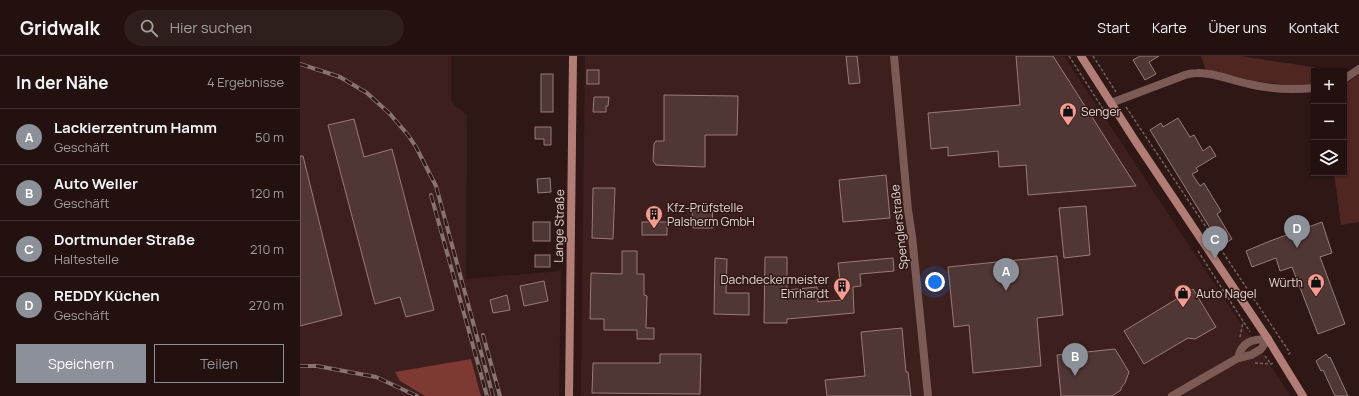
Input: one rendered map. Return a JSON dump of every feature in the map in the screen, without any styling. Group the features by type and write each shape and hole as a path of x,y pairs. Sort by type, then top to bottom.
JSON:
{"main road":[{"name":"Lange Straße","path":"569,396 573,56"},
{"path":"1081,56 1268,339 1303,396"}],"street":[{"name":"Spenglerstraße","path":"894,56 908,210 928,396"},
{"path":"1347,77 1359,69"},
{"path":"1111,103 1184,75 1197,73 1208,74 1265,87 1311,88"},
{"path":"1238,358 1240,350 1246,344 1254,339 1268,339"},
{"path":"1172,396 1238,358 1251,355 1261,349 1268,339"}],"path":[{"path":"1093,56 1290,353 1281,360"}],"shaded area":[{"path":"300,56 451,56 451,102 467,115 466,279 561,271 559,396 481,396 471,360 400,381 425,396 300,396"},
{"path":"585,56 1064,56 1237,318 1291,396 581,396"},
{"path":"1201,56 1240,56 1315,68 1311,68 1311,84 1302,85 1289,85 1245,79 1206,70"},
{"path":"1359,75 1359,222 1341,225 1334,176 1347,176 1347,82"},
{"path":"471,359 481,396 425,396 400,381 395,372"}],"building":[{"path":"846,56 857,56 860,83 849,84"},
{"path":"1016,56 1053,56 1136,186 1028,195 1026,165 999,167 998,151 948,156 948,147 931,149 928,113 1020,105"},
{"path":"1140,56 1159,56 1149,62 1156,74 1145,80 1133,60"},
{"path":"587,70 599,70 599,84 587,84"},
{"path":"541,74 553,74 553,112 541,112"},
{"path":"664,95 738,96 737,135 705,135 705,167 656,165 653,161 654,144 656,141 664,141"},
{"path":"594,97 609,97 606,112 593,112"},
{"path":"1178,118 1190,137 1194,135 1203,151 1210,146 1216,156 1196,168 1198,171 1192,174 1200,186 1204,183 1221,211 1217,214 1232,239 1221,246 1150,130 1161,123 1163,127"},
{"path":"354,119 364,157 392,149 434,310 406,317 400,297 375,304 328,125"},
{"path":"535,127 551,127 551,145 544,145 544,139 535,139"},
{"path":"300,156 303,156 342,315 300,326"},
{"path":"886,175 890,218 843,222 839,180"},
{"path":"550,178 551,192 538,193 537,179"},
{"path":"593,188 615,188 613,239 592,238"},
{"path":"712,206 713,228 693,228 692,207"},
{"path":"1086,206 1090,255 1064,258 1059,208"},
{"path":"533,222 550,222 550,241 533,241"},
{"name":"Kfz-Prüfstelle Palsherm GmbH","path":"642,222 667,222 667,235 642,235"},
{"path":"1322,222 1332,253 1320,257 1345,324 1318,334 1292,267 1280,271 1276,258 1252,267 1246,251"},
{"path":"622,251 637,251 637,274 644,274 644,295 647,296 646,328 654,328 654,339 637,339 637,330 604,330 604,319 590,319 591,273 622,274"},
{"path":"535,255 550,255 550,267 535,267"},
{"path":"1057,256 1063,315 1037,318 1041,366 973,373 969,325 954,327 948,267"},
{"path":"765,257 787,257 787,290 817,287 818,302 842,300 838,263 893,258 894,271 860,274 861,286 853,287 854,313 787,319 787,323 764,323"},
{"path":"715,258 727,259 726,293 749,293 749,315 714,314"},
{"path":"544,281 548,301 524,306 520,286"},
{"name":"Auto Nagel","path":"1193,289 1216,327 1195,339 1188,338 1144,364 1124,331"},
{"path":"507,295 510,310 493,313 490,300"},
{"path":"902,328 906,372 908,372 911,396 827,396 825,380 865,376 861,332"},
{"path":"1115,349 1129,372 1121,390 1112,396 1061,396 1057,355"},
{"path":"660,354 701,354 700,394 592,393 593,363 660,363"},
{"path":"1326,354 1329,358 1330,357 1348,396 1335,396 1323,370 1321,371 1316,361"}],"railway":[{"path":"300,64 340,77 367,93 390,114 416,147 436,186 493,396"},
{"path":"431,195 487,396"},
{"path":"483,335 500,396"},
{"path":"300,366 317,366 376,377 417,396"}],"place":[{"name":"Senger","path":"1068,126"},
{"name":"Kfz-Prüfstelle Palsherm GmbH","path":"654,229"},
{"name":"REDDY Küchen","path":"1297,248"},
{"name":"Dortmunder Straße","path":"1215,259"},
{"name":"Lackierzentrum Hamm","path":"1006,291"},
{"name":"Würth","path":"1316,297"},
{"name":"Dachdeckermeister Ehrhardt","path":"842,301"},
{"name":"Auto Nagel","path":"1183,308"},
{"name":"Auto Weller","path":"1075,376"}]}
